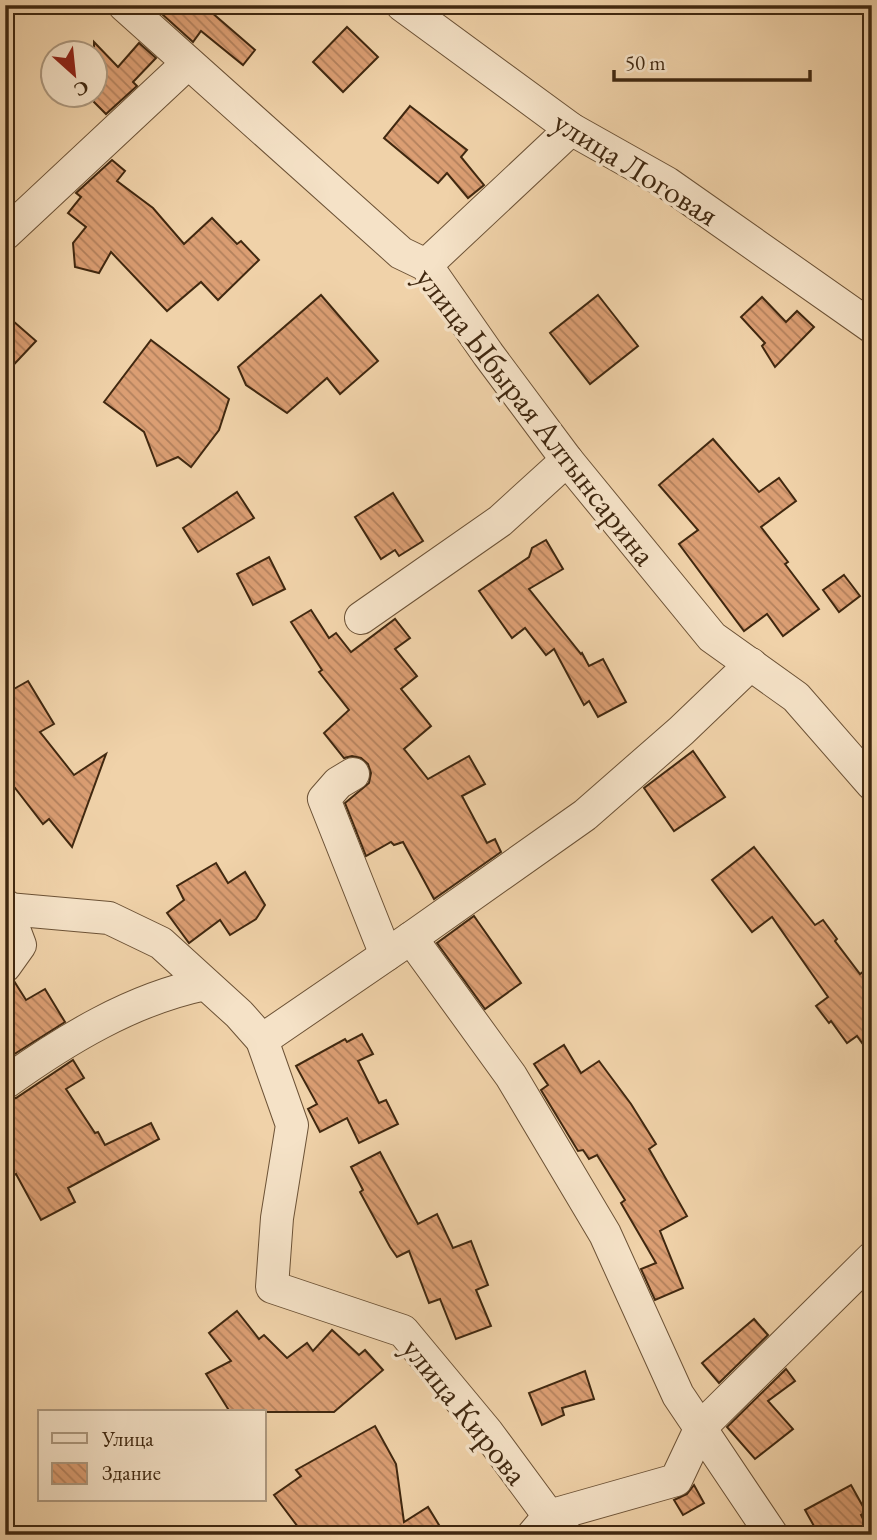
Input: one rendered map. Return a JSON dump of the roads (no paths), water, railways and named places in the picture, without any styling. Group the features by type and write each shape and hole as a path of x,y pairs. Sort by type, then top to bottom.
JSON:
{"street":[{"name":"улица Ыбырая Алтынсарина","path":"124,5 401,253 426,265 567,460 712,637 796,697 872,783"},
{"name":"улица Логовая","path":"402,5 571,129 667,183 872,327"},
{"path":"5,234 188,63"},
{"path":"426,265 571,129"},
{"path":"360,618 500,521 567,460"},
{"path":"262,1040 585,816 681,731 751,664"},
{"path":"353,774 338,783 324,799 399,947 511,1076 605,1234 678,1395 772,1535"},
{"path":"5,966 20,945 7,907"},
{"name":"улица Кирова","path":"7,907 108,918 161,943 239,1014 262,1040 292,1125 277,1217 272,1287 403,1331 487,1432 549,1529"},
{"path":"5,1083 43,1056 127,1009 173,990 205,984"},
{"path":"549,1529 676,1480 701,1427 872,1258"}]}
